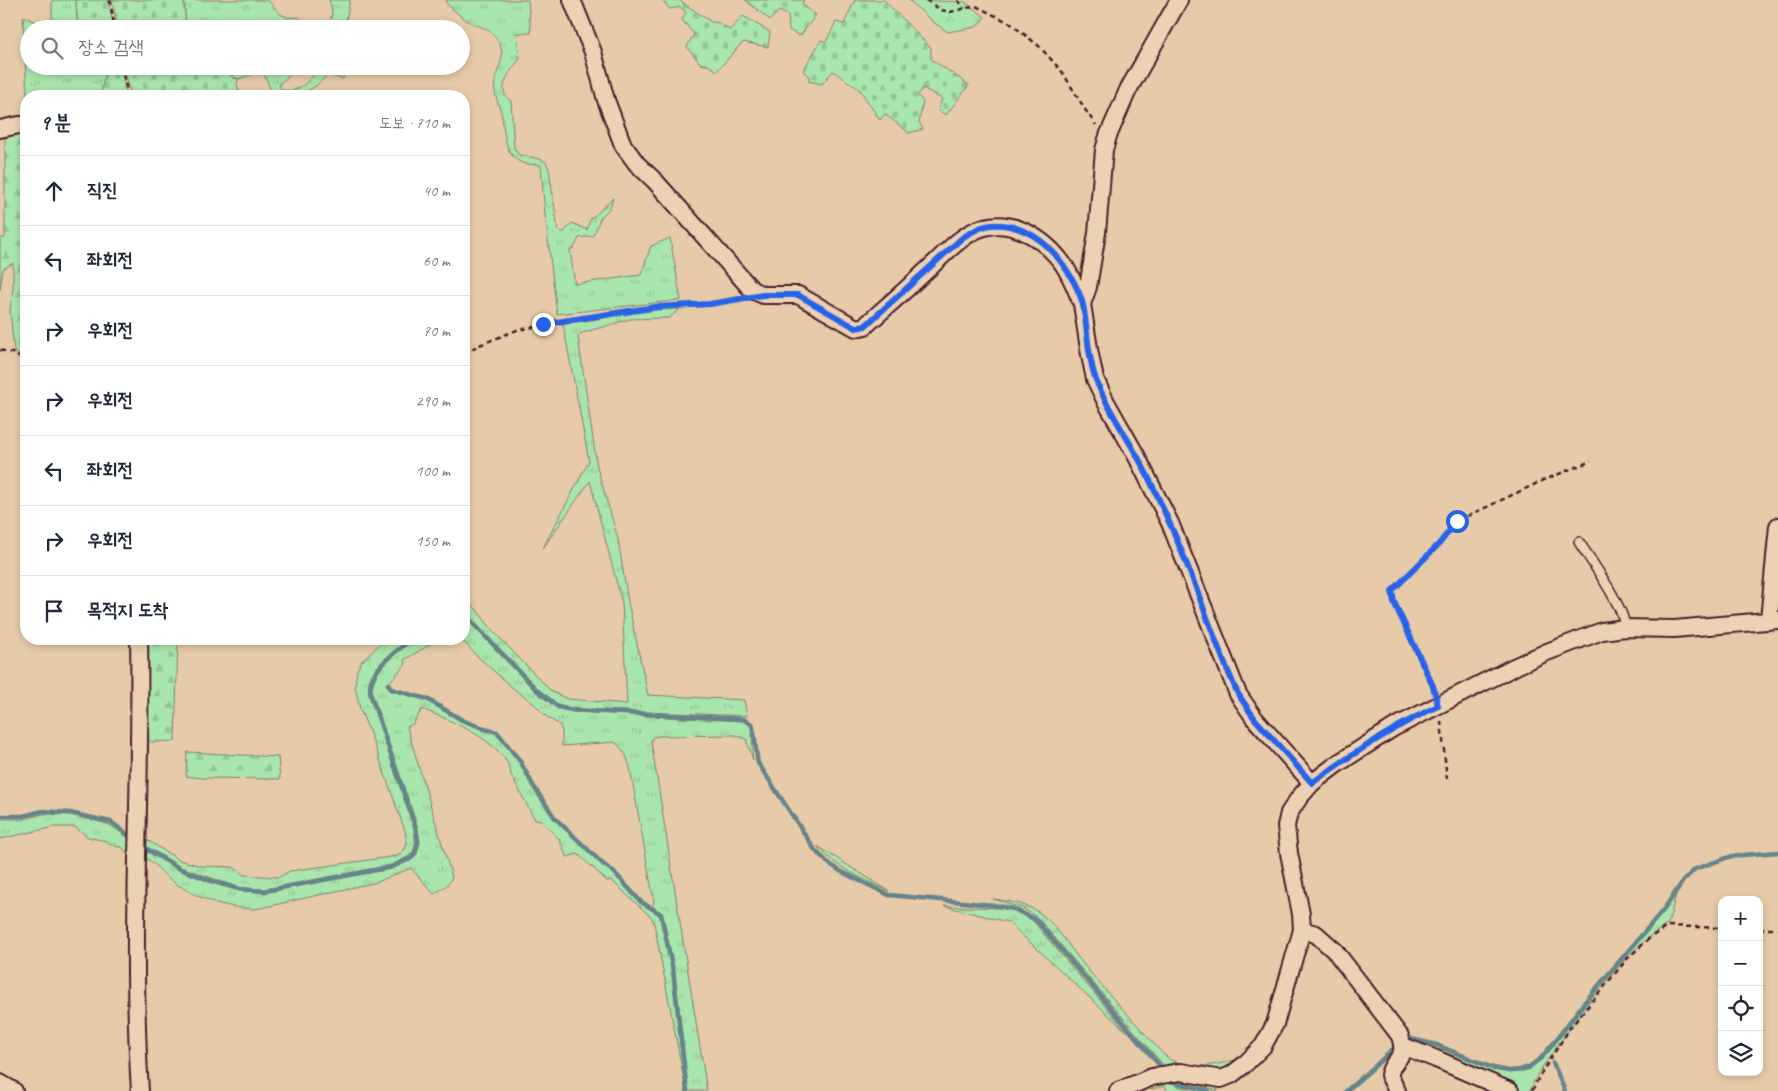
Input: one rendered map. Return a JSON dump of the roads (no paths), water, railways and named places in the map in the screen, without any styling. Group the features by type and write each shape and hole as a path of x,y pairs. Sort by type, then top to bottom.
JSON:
{"street":[{"path":"572,0 593,52 608,107 624,145 637,164 656,181 752,290 763,295 798,295 856,328 865,326 962,238 974,230 986,226 1002,225 1016,227 1048,247 1060,261 1082,304 1096,379 1106,402 1136,455 1170,523 1238,694 1260,726 1312,783"},
{"path":"1082,304 1088,287 1097,233 1104,150 1108,136 1128,90 1179,0"},
{"path":"0,130 20,124"},
{"path":"1118,1091 1152,1077 1173,1073 1221,1085 1263,1046 1275,1024 1302,930 1301,914 1288,853 1286,826 1290,812 1312,783 1337,764 1393,728 1516,666 1602,631 1625,628 1674,629 1774,620 1778,526"},
{"path":"139,645 140,746 136,1025 140,1091"},
{"path":"1302,930 1316,934 1335,951 1400,1036 1404,1046 1403,1053 1390,1069 1389,1075 1397,1091"},
{"path":"1404,1046 1510,1091"},
{"path":"0,1083 14,1091"}],"lane":[{"path":"1579,542 1617,605 1625,621 1625,628"}],"waterway":[{"path":"470,620 537,690 558,707 572,710 743,719 752,724 758,763 815,850 827,862 840,871 889,895 993,905 1014,909 1036,920 1161,1067"},
{"path":"143,847 180,869 212,881 240,889 265,891 391,867 411,858 415,853 418,842 416,829 370,693 371,684 378,669 391,655 404,645"},
{"path":"388,684 391,689 427,699 462,720 497,732 520,761 534,787 555,818 603,864 614,872 641,902 661,914 673,971 687,1091"},
{"path":"0,816 23,816 43,811 70,813 111,822 131,837"},
{"path":"1407,1038 1437,1045 1493,1068 1509,1071 1529,1067 1541,1058 1553,1044 1583,1004 1664,909 1683,881 1695,869 1732,856 1778,852"},
{"path":"1346,1091 1397,1045"},
{"path":"1553,1063 1565,1091"},
{"path":"1174,1082 1209,1091"}]}
